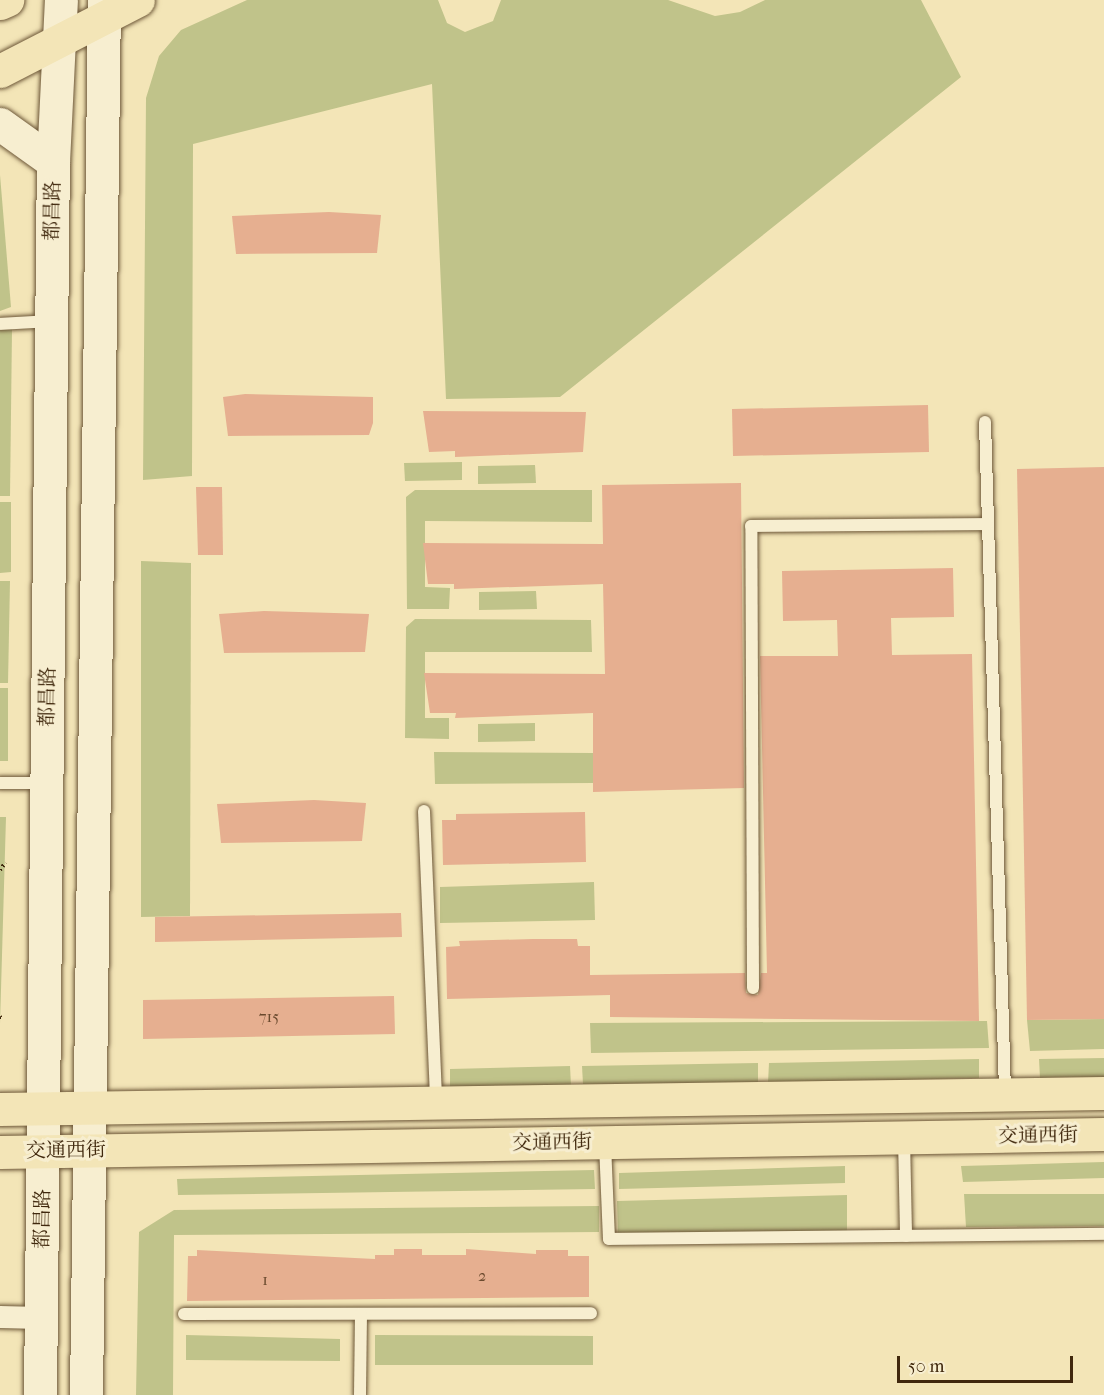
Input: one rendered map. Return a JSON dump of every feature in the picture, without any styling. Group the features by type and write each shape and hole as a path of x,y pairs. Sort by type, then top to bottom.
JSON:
{"main road":[{"path":"0,3 7,0"},
{"name":"都昌路","path":"40,1395 53,162 61,0"},
{"path":"0,71 60,37 104,7 138,0"},
{"path":"86,1395 104,7"},
{"path":"0,124 53,162"},
{"name":"交通西街","path":"0,1109 1104,1093"},
{"name":"交通西街","path":"0,1152 1104,1134"}],"street":[{"path":"0,1317 41,1318"}],"lane":[{"path":"0,324 51,321"},
{"path":"985,422 1005,1094"},
{"path":"753,988 751,526 987,524"},
{"path":"0,783 46,783"},
{"path":"424,811 436,1102"},
{"path":"904,1137 906,1236"},
{"path":"605,1142 609,1239 1104,1234"},
{"path":"184,1314 591,1313"},
{"path":"360,1395 361,1314"}],"path":[{"path":"0,870 5,863"}],"green space":[{"path":"247,0 438,0 447,23 465,32 493,21 501,0 668,0 715,16 740,12 765,0 921,0 961,77 560,397 446,399 432,84 193,144 192,476 143,480 146,98 159,56 181,30"},
{"path":"0,175 11,307 0,311"},
{"path":"0,328 12,329 10,496 0,496"},
{"path":"462,462 462,480 405,481 404,463"},
{"path":"535,465 536,483 478,484 478,466"},
{"path":"415,490 592,490 592,522 425,521 425,587 450,588 449,609 407,609 406,497"},
{"path":"0,502 11,502 11,572 0,573"},
{"path":"141,561 191,563 190,916 141,917"},
{"path":"0,581 10,581 8,683 0,683"},
{"path":"536,591 537,609 479,610 479,592"},
{"path":"415,619 591,620 592,652 425,652 425,718 449,718 449,739 405,738 406,627"},
{"path":"0,688 8,688 8,761 0,761"},
{"path":"535,723 535,741 478,742 478,724"},
{"path":"434,752 593,753 593,783 435,784"},
{"path":"0,817 6,817 0,1024"},
{"path":"594,882 595,920 440,923 440,887"},
{"path":"1104,1019 1104,1049 1030,1051 1027,1020"},
{"path":"987,1021 989,1048 591,1053 590,1023"},
{"path":"1104,1058 1104,1077 1040,1078 1039,1059"},
{"path":"979,1059 979,1078 768,1083 769,1063"},
{"path":"758,1063 758,1083 583,1084 582,1066"},
{"path":"570,1066 571,1086 450,1089 450,1069"},
{"path":"1104,1162 1104,1178 963,1182 961,1166"},
{"path":"845,1166 845,1183 619,1189 619,1173"},
{"path":"594,1170 595,1189 178,1195 177,1179"},
{"path":"964,1194 1104,1194 1104,1226 966,1227"},
{"path":"847,1195 847,1231 618,1234 617,1201"},
{"path":"599,1206 599,1232 174,1235 173,1395 136,1395 139,1232 174,1210"},
{"path":"186,1335 340,1339 340,1361 186,1360"},
{"path":"375,1335 593,1336 593,1365 375,1365"}],"building":[{"path":"329,212 381,215 377,253 236,254 232,216"},
{"path":"245,394 373,397 373,423 369,435 228,436 223,397"},
{"path":"928,405 929,452 733,456 732,409"},
{"path":"423,411 586,412 583,452 455,457 455,451 429,452"},
{"path":"1104,467 1104,1019 1027,1020 1017,469"},
{"path":"741,483 744,788 593,792 593,713 455,718 456,713 430,713 424,673 605,674 603,584 454,589 454,584 428,584 423,543 603,544 602,485"},
{"path":"196,487 222,487 223,555 198,555"},
{"path":"953,568 954,617 891,618 892,655 972,654 979,1021 610,1017 610,995 447,999 446,947 460,946 459,941 533,939 577,939 578,946 590,946 590,975 745,973 746,993 758,995 761,973 767,973 760,656 838,656 837,620 783,621 782,571"},
{"path":"264,611 369,614 365,652 224,653 219,614"},
{"path":"314,800 366,803 362,841 221,843 217,804"},
{"path":"585,812 586,862 443,865 442,820 456,820 456,814"},
{"path":"401,913 402,937 155,942 155,917"},
{"path":"394,996 395,1034 143,1039 143,1000"},
{"path":"394,1249 422,1249 422,1255 466,1255 466,1249 536,1254 536,1250 568,1250 568,1256 589,1256 589,1297 187,1301 188,1256 197,1256 197,1250 375,1259 375,1255 394,1255"}]}
